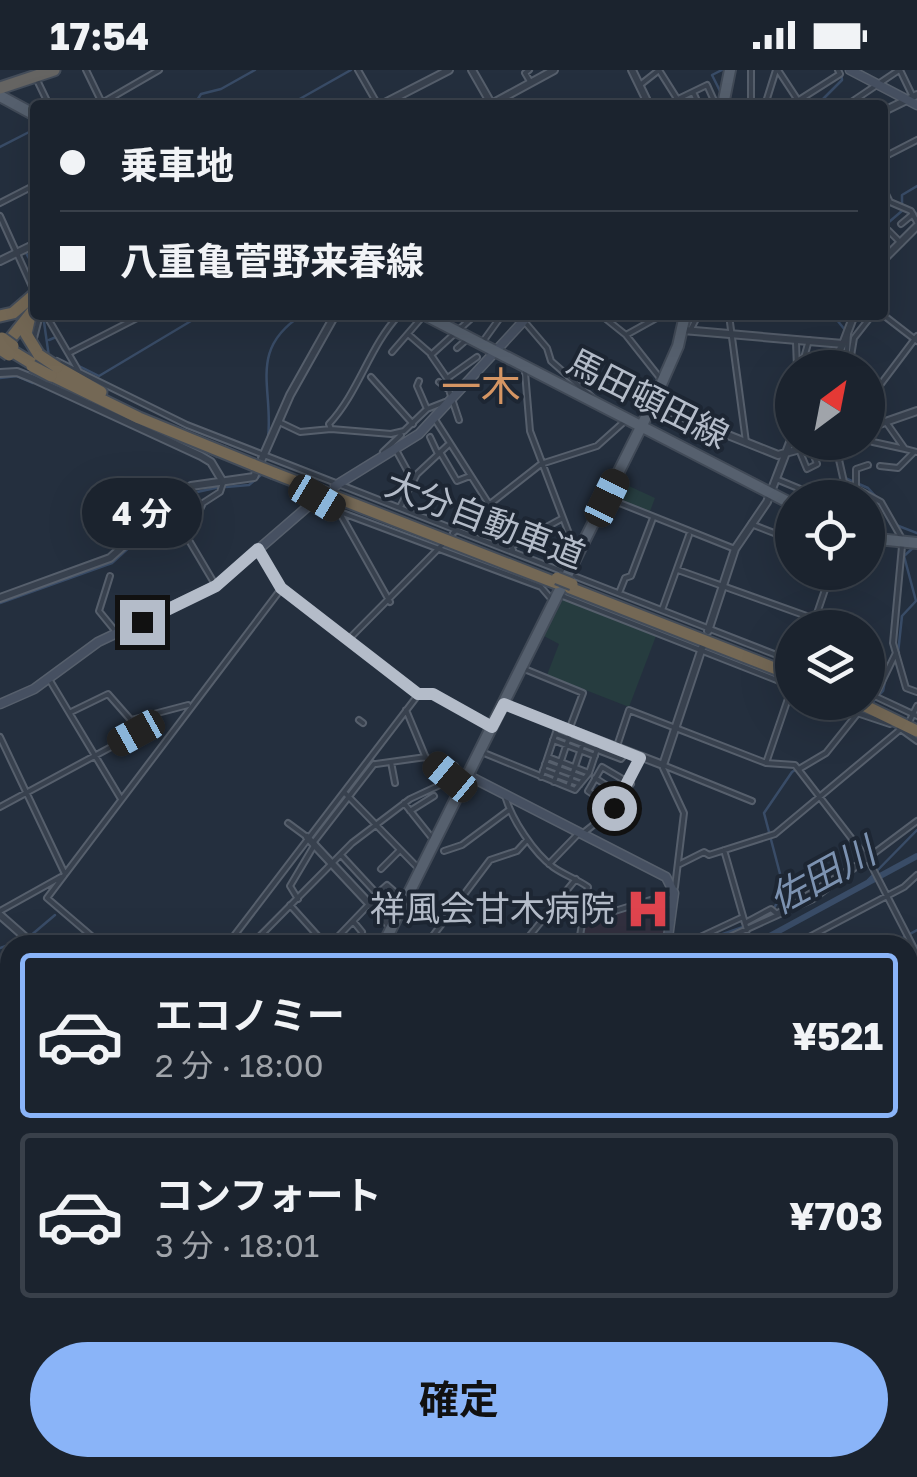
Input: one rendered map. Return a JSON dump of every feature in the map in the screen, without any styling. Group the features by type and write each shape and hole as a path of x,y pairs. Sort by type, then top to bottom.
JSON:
{"highway":[{"path":"0,92 54,70"},
{"path":"0,313 30,299"},
{"path":"4,346 30,303"},
{"path":"30,313 26,334 43,370"},
{"name":"大分自動車道","path":"4,346 139,418 259,460"},
{"name":"大分自動車道","path":"43,370 275,470 563,586 775,666"},
{"path":"885,710 915,721"}],"main road":[{"path":"721,100 730,70"},
{"path":"850,70 913,99"},
{"path":"0,92 30,112"},
{"name":"馬田頓田線","path":"435,320 775,495"},
{"path":"337,485 396,450 434,418 521,320"},
{"path":"386,935 435,841 451,795 465,780 607,498 663,381 684,322"},
{"path":"0,704 48,678 82,652 216,586 318,497"},
{"path":"885,540 917,543"},
{"path":"465,780 505,795 666,877 674,892 668,935"}],"street":[{"path":"86,70 101,100"},
{"path":"106,100 158,70"},
{"path":"358,70 377,100"},
{"path":"390,100 449,70"},
{"path":"472,70 488,100"},
{"path":"530,70 525,73 531,83"},
{"path":"500,100 554,70"},
{"path":"632,70 647,100"},
{"path":"640,85 659,70 679,100"},
{"path":"777,70 799,100"},
{"path":"767,100 777,70"},
{"path":"803,100 840,74 838,70"},
{"path":"853,100 874,82 899,70 913,99 888,109"},
{"path":"751,100 753,71"},
{"path":"36,78 47,100"},
{"path":"682,100 706,85 716,100"},
{"path":"692,92 696,100"},
{"path":"888,155 917,140"},
{"path":"0,203 30,188"},
{"path":"888,198 913,214 917,225 888,256"},
{"path":"901,224 913,214"},
{"path":"0,216 22,250 30,285"},
{"path":"888,232 900,243"},
{"path":"0,261 30,246"},
{"path":"885,379 916,339 888,318"},
{"path":"40,320 33,331 43,370 170,441 213,459 223,482 222,490 203,503 187,537 216,586"},
{"path":"47,320 77,366 185,427 230,443 259,460 512,548 563,586 626,618 775,679"},
{"path":"70,353 133,320"},
{"path":"0,598 110,558 182,492 202,483 254,477 259,460 332,320"},
{"path":"331,429 329,424 350,402 374,350 395,320"},
{"path":"392,352 421,320"},
{"path":"431,354 467,320"},
{"path":"482,345 499,320"},
{"path":"526,320 552,361 594,397 591,402"},
{"path":"607,320 626,335 663,381"},
{"path":"626,335 653,320"},
{"path":"730,320 746,442"},
{"path":"839,350 852,320"},
{"path":"851,350 854,338 868,320"},
{"path":"684,322 732,334 842,344"},
{"path":"848,332 848,350"},
{"path":"408,334 449,376 450,401 458,420"},
{"path":"456,348 469,338"},
{"path":"796,338 796,350"},
{"path":"806,350 809,338"},
{"path":"540,375 552,361"},
{"path":"0,373 77,366"},
{"path":"449,376 480,366"},
{"path":"526,367 528,418 541,464 578,557"},
{"path":"371,376 413,424"},
{"path":"420,382 417,386 427,409"},
{"path":"439,382 451,388 466,384"},
{"path":"380,459 427,409 450,401"},
{"path":"652,404 775,453"},
{"path":"905,449 885,422 917,411"},
{"path":"434,418 490,505 512,548"},
{"path":"456,530 541,464 596,446 626,420"},
{"path":"279,422 300,432 404,431"},
{"path":"430,437 457,480 470,476"},
{"path":"400,508 413,480 450,444"},
{"path":"885,445 916,452"},
{"path":"396,450 413,480"},
{"path":"880,466 898,468 916,452"},
{"path":"709,630 735,549 771,493 783,460"},
{"path":"802,460 804,468 816,466 814,460"},
{"path":"855,480 856,468 868,465"},
{"path":"318,497 340,512 541,587 619,592 775,655"},
{"path":"607,498 735,549"},
{"path":"885,508 902,543 893,642 906,688 917,692"},
{"path":"340,512 390,602"},
{"path":"512,548 562,518"},
{"path":"619,592 625,578 631,576 653,518"},
{"path":"751,524 775,533"},
{"path":"662,610 690,533"},
{"path":"348,640 440,548"},
{"path":"258,549 281,588 418,694 433,694 492,727"},
{"path":"678,570 791,610"},
{"path":"110,576 100,611 117,633"},
{"path":"90,935 47,900 281,588"},
{"path":"580,922 674,892 684,810 663,765 702,647"},
{"path":"885,674 897,654"},
{"path":"522,668 582,693 556,775"},
{"path":"48,678 121,799"},
{"path":"0,807 136,733 131,720 107,694 71,712"},
{"path":"356,781 418,694"},
{"path":"504,704 556,734 621,759 626,752"},
{"path":"131,720 191,705"},
{"path":"915,721 917,706"},
{"path":"406,710 426,757 450,777 465,780"},
{"path":"616,749 630,710 766,763 798,767 831,746 853,720"},
{"path":"885,716 917,741"},
{"path":"766,763 781,720"},
{"path":"678,865 704,852 768,836 822,797 902,728"},
{"path":"556,734 597,749 626,752 752,801"},
{"path":"544,767 556,734"},
{"path":"0,737 64,875"},
{"path":"571,777 583,744"},
{"path":"561,762 577,789 589,773 597,749"},
{"path":"479,751 582,781"},
{"path":"291,884 312,842 344,796 374,764 426,757"},
{"path":"549,864 614,808 631,784 640,758"},
{"path":"368,760 374,764"},
{"path":"391,762 395,782"},
{"path":"544,767 561,762"},
{"path":"261,935 375,824 450,777 455,766"},
{"path":"614,808 588,791 595,778 604,766 631,784"},
{"path":"544,767 556,775 589,773"},
{"path":"798,767 867,859 909,935"},
{"path":"595,778 622,796"},
{"path":"505,795 527,840 549,864 588,888 580,935"},
{"path":"344,796 420,869"},
{"path":"234,935 282,870 312,842 344,796"},
{"path":"410,811 434,796"},
{"path":"404,803 435,841"},
{"path":"444,850 462,845 509,810"},
{"path":"728,935 745,924 771,920 842,879 917,821"},
{"path":"288,823 333,862 391,927"},
{"path":"434,935 490,860 517,851 527,840"},
{"path":"380,868 408,847"},
{"path":"724,850 745,924"},
{"path":"341,854 398,913"},
{"path":"713,935 775,911 867,859"},
{"path":"282,870 298,899"},
{"path":"842,879 845,872"},
{"path":"24,935 2,916 64,875"},
{"path":"812,935 917,875"},
{"path":"530,935 576,879"},
{"path":"338,935 387,885 409,895"},
{"path":"290,906 318,935"},
{"path":"771,920 775,911"},
{"path":"353,921 362,932"}],"shaded area":[{"name":"祥風会甘木病院","path":"671,895 665,935 582,935 581,923"}],"green space":[{"path":"618,481 655,498 649,514 610,497"},
{"path":"563,599 656,636 629,707 547,675 559,644 544,636"}],"waterway":[{"path":"197,100 201,94 221,89 255,70"},
{"path":"298,100 351,70"},
{"path":"720,91 712,75 722,70"},
{"path":"822,100 842,80 841,71"},
{"path":"0,147 30,132"},
{"path":"902,204 902,195 917,186"},
{"path":"888,223 903,210"},
{"path":"26,253 30,260"},
{"path":"44,320 49,357"},
{"path":"77,365 99,376 193,320"},
{"path":"268,438 269,356 274,342 295,320"},
{"path":"837,320 845,330"},
{"path":"850,350 851,336"},
{"path":"49,340 56,337 63,347"},
{"path":"0,378 17,376 33,383 43,374"},
{"path":"226,487 249,485 261,475"},
{"path":"845,478 868,488 888,510"},
{"path":"0,603 112,563 188,494 220,487"},
{"path":"896,525 917,533"},
{"path":"898,653 902,616 916,601 904,556 914,547"},
{"path":"885,682 886,677"},
{"path":"769,918 784,889 764,813 792,772 809,761"},
{"path":"868,880 917,830"},
{"name":"佐田川","path":"771,935 917,856"},
{"path":"31,935 55,915"},
{"path":"720,935 743,927"},
{"path":"908,935 917,930"}],"tunnel":[{"path":"215,457 228,445"}],"place":[{"name":"祥風会甘木病院","path":"648,909"}],"district":[{"name":"一木","path":"481,387"}],"route":[{"path":"142,622 216,586 258,549 281,588 418,694 433,694 492,727 504,704 640,758 631,784 614,808"}]}
